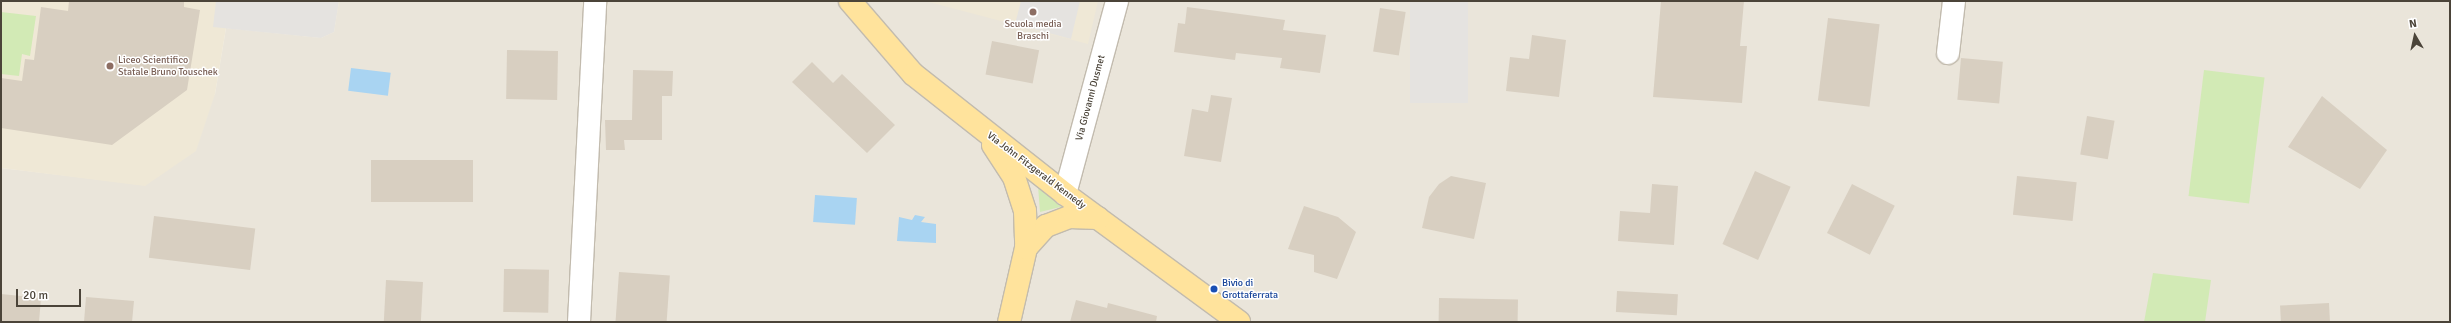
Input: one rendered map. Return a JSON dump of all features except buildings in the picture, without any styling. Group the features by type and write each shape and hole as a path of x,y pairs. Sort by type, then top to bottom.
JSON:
{"main road":[{"name":"Via John Fitzgerald Kennedy","path":"850,1 913,74 1065,194 1239,322"},
{"path":"984,131 1014,177 1025,212 1026,248 1009,322"},
{"path":"1026,248 1046,226 1069,217 1098,218"}],"street":[{"path":"579,322 594,1"},
{"name":"Via Giovanni Dusmet","path":"1065,194 1117,1"},
{"path":"1948,53 1954,1"}],"shaded area":[{"name":"Liceo Scientifico Statale Bruno Touschek","path":"1,1 339,1 334,32 321,38 226,28 215,94 196,151 145,186 1,168"},
{"path":"216,1 339,1 334,32 321,38 213,27"},
{"path":"339,1 2450,1 2450,322 1,322 1,168 145,185 215,94 226,28 321,38 334,32"},
{"name":"Scuola media Braschi","path":"925,1 1098,1 1088,44"},
{"path":"1021,1 1080,1 1071,39 1015,24"},
{"path":"1410,1 1468,1 1468,103 1410,103"}],"green space":[{"path":"1,12 36,16 30,56 22,54 19,76 1,74"},
{"path":"2204,70 2265,77 2249,203 2189,196"},
{"path":"1037,173 1077,203 1040,212"},
{"path":"2153,273 2211,280 2205,322 2144,322"}],"water":[{"path":"351,68 391,73 388,96 348,91"},
{"path":"815,195 857,198 855,225 813,222"},
{"path":"915,215 925,217 921,222 936,224 936,243 897,241 899,217 912,220"}],"place":[{"name":"Scuola media Braschi","path":"1033,12"},
{"name":"Liceo Scientifico Statale Bruno Touschek","path":"110,66"},
{"name":"Bivio di Grottaferrata","path":"1214,289"}]}
